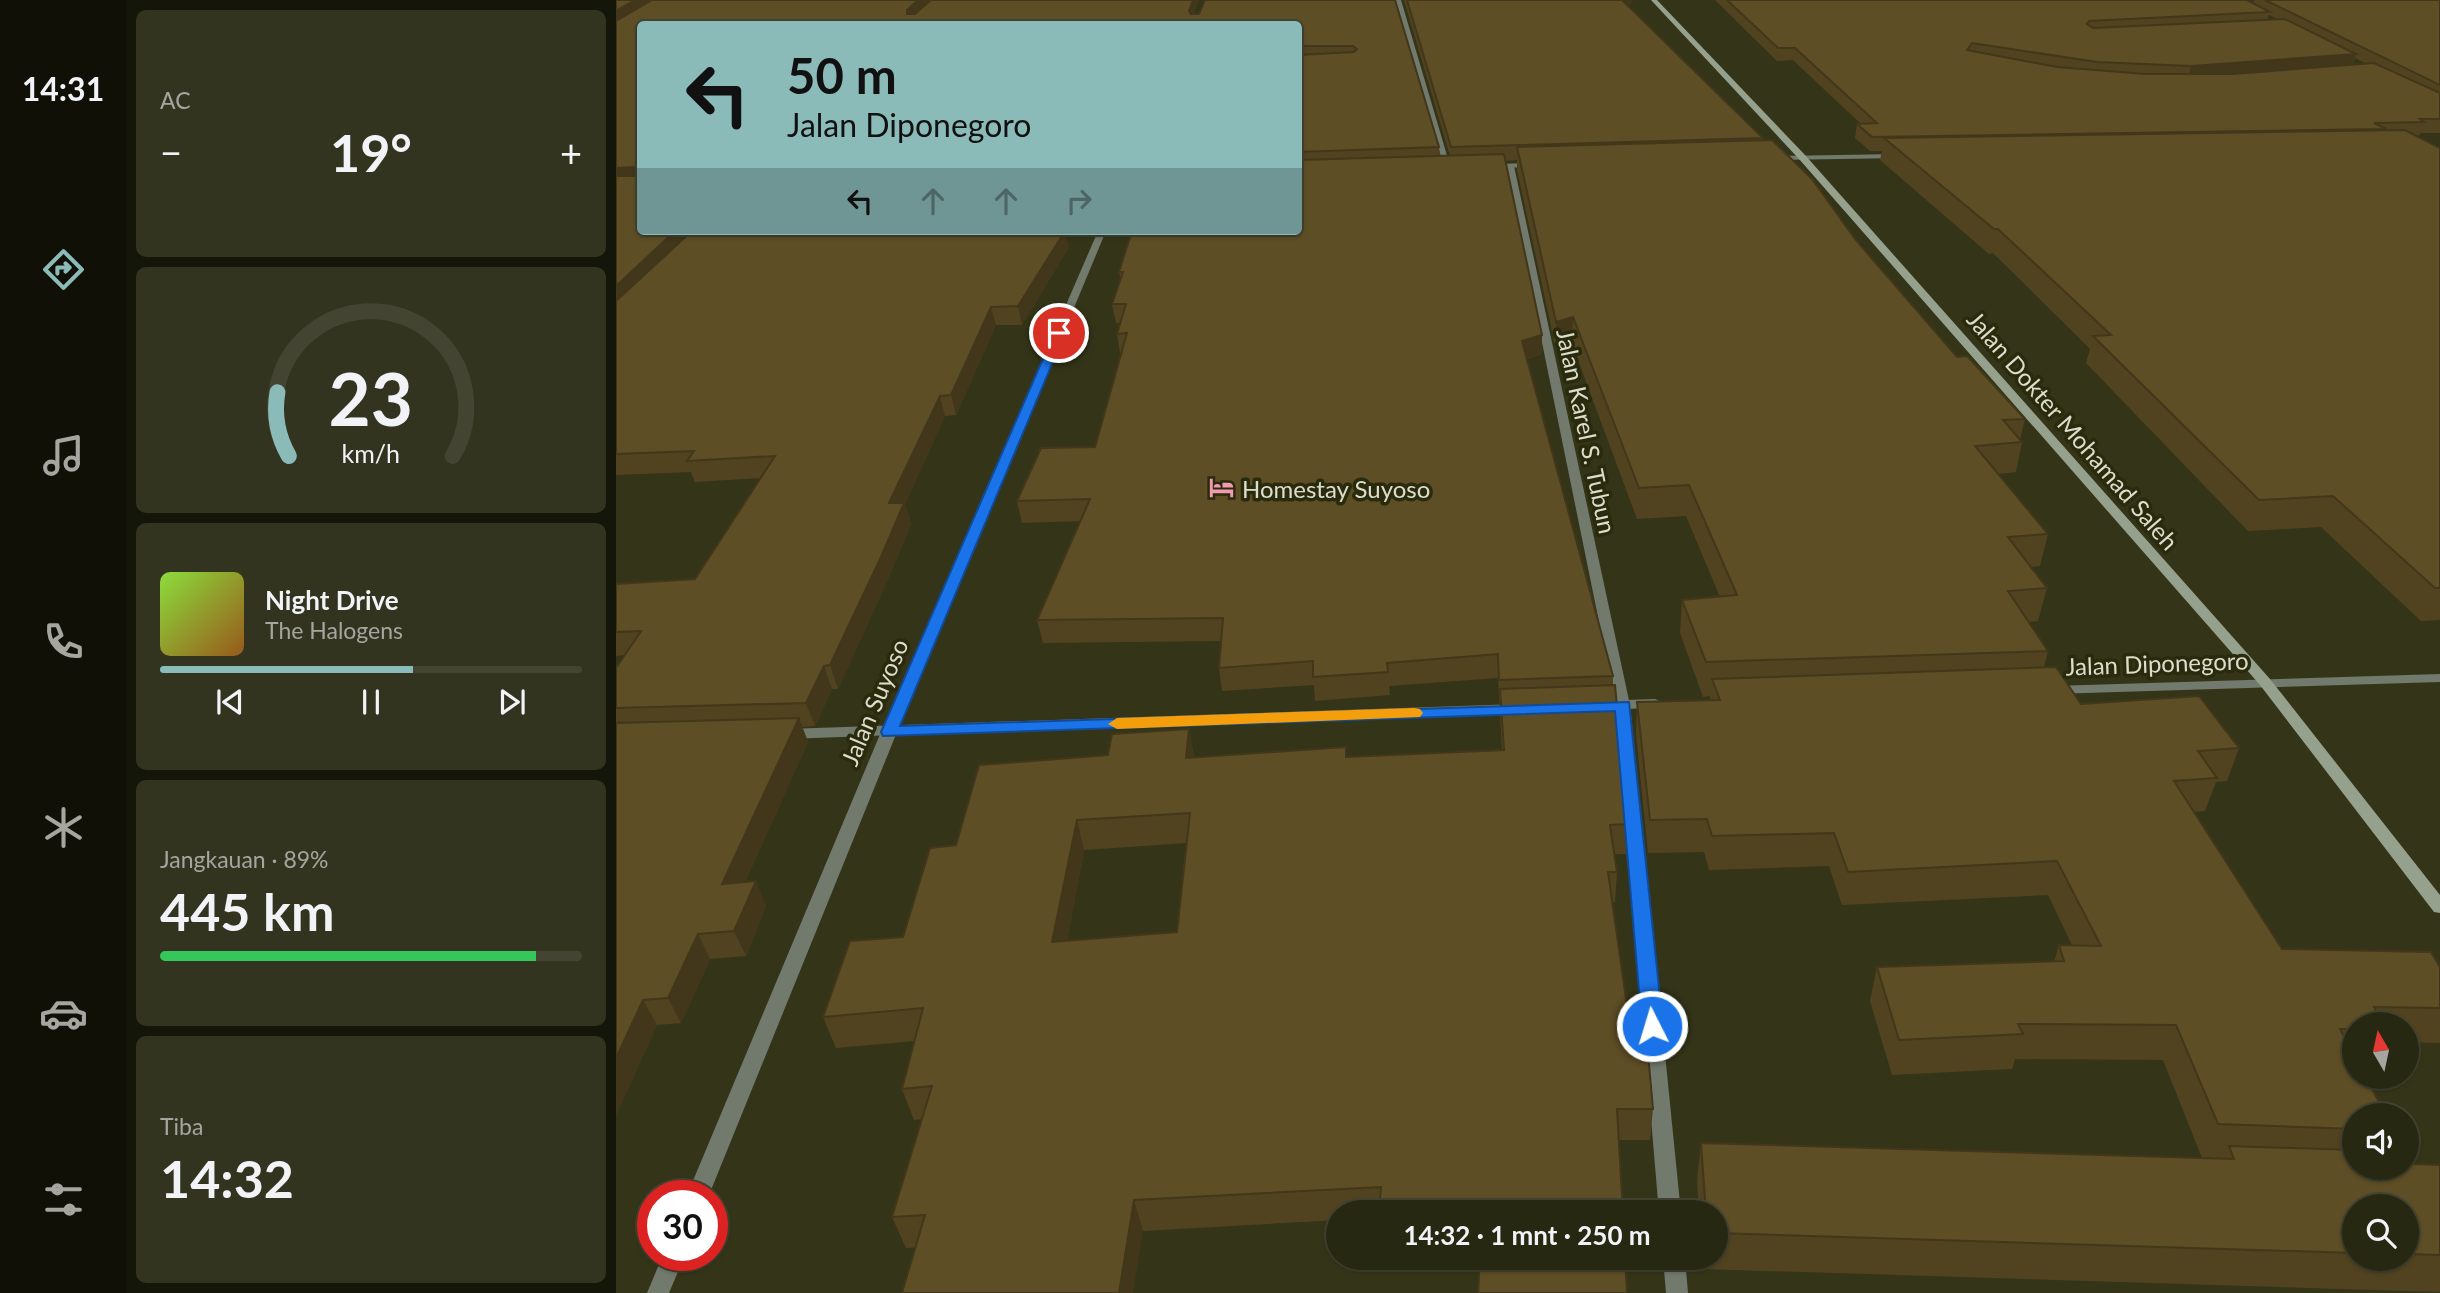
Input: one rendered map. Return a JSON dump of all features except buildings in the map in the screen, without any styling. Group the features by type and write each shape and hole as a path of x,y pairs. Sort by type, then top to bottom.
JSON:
{"main road":[{"name":"Jalan Dokter Mohamad Saleh","path":"1654,0 1801,157 2265,682 2440,907"}],"street":[{"path":"1398,0 1448,167"},
{"path":"1760,159 1913,155"},
{"path":"1485,166 1538,165"},
{"name":"Jalan Karel S. Tubun","path":"1510,166 1623,705 1669,1200"},
{"path":"1434,167 1460,167"},
{"name":"Jalan Suyoso","path":"704,1180 889,732 1100,235"},
{"name":"Jalan Diponegoro","path":"2042,690 2440,678"},
{"path":"1581,707 1665,704"},
{"path":"766,735 1540,708"},
{"path":"1675,1270 1677,1293"},
{"path":"658,1293 667,1271"}],"slow traffic":[{"path":"1117,724 1414,713"}],"place":[{"name":"Homestay Suyoso","path":"1222,488"}],"route":[{"path":"1059,333 889,732 1623,705 1652,1026"}]}
